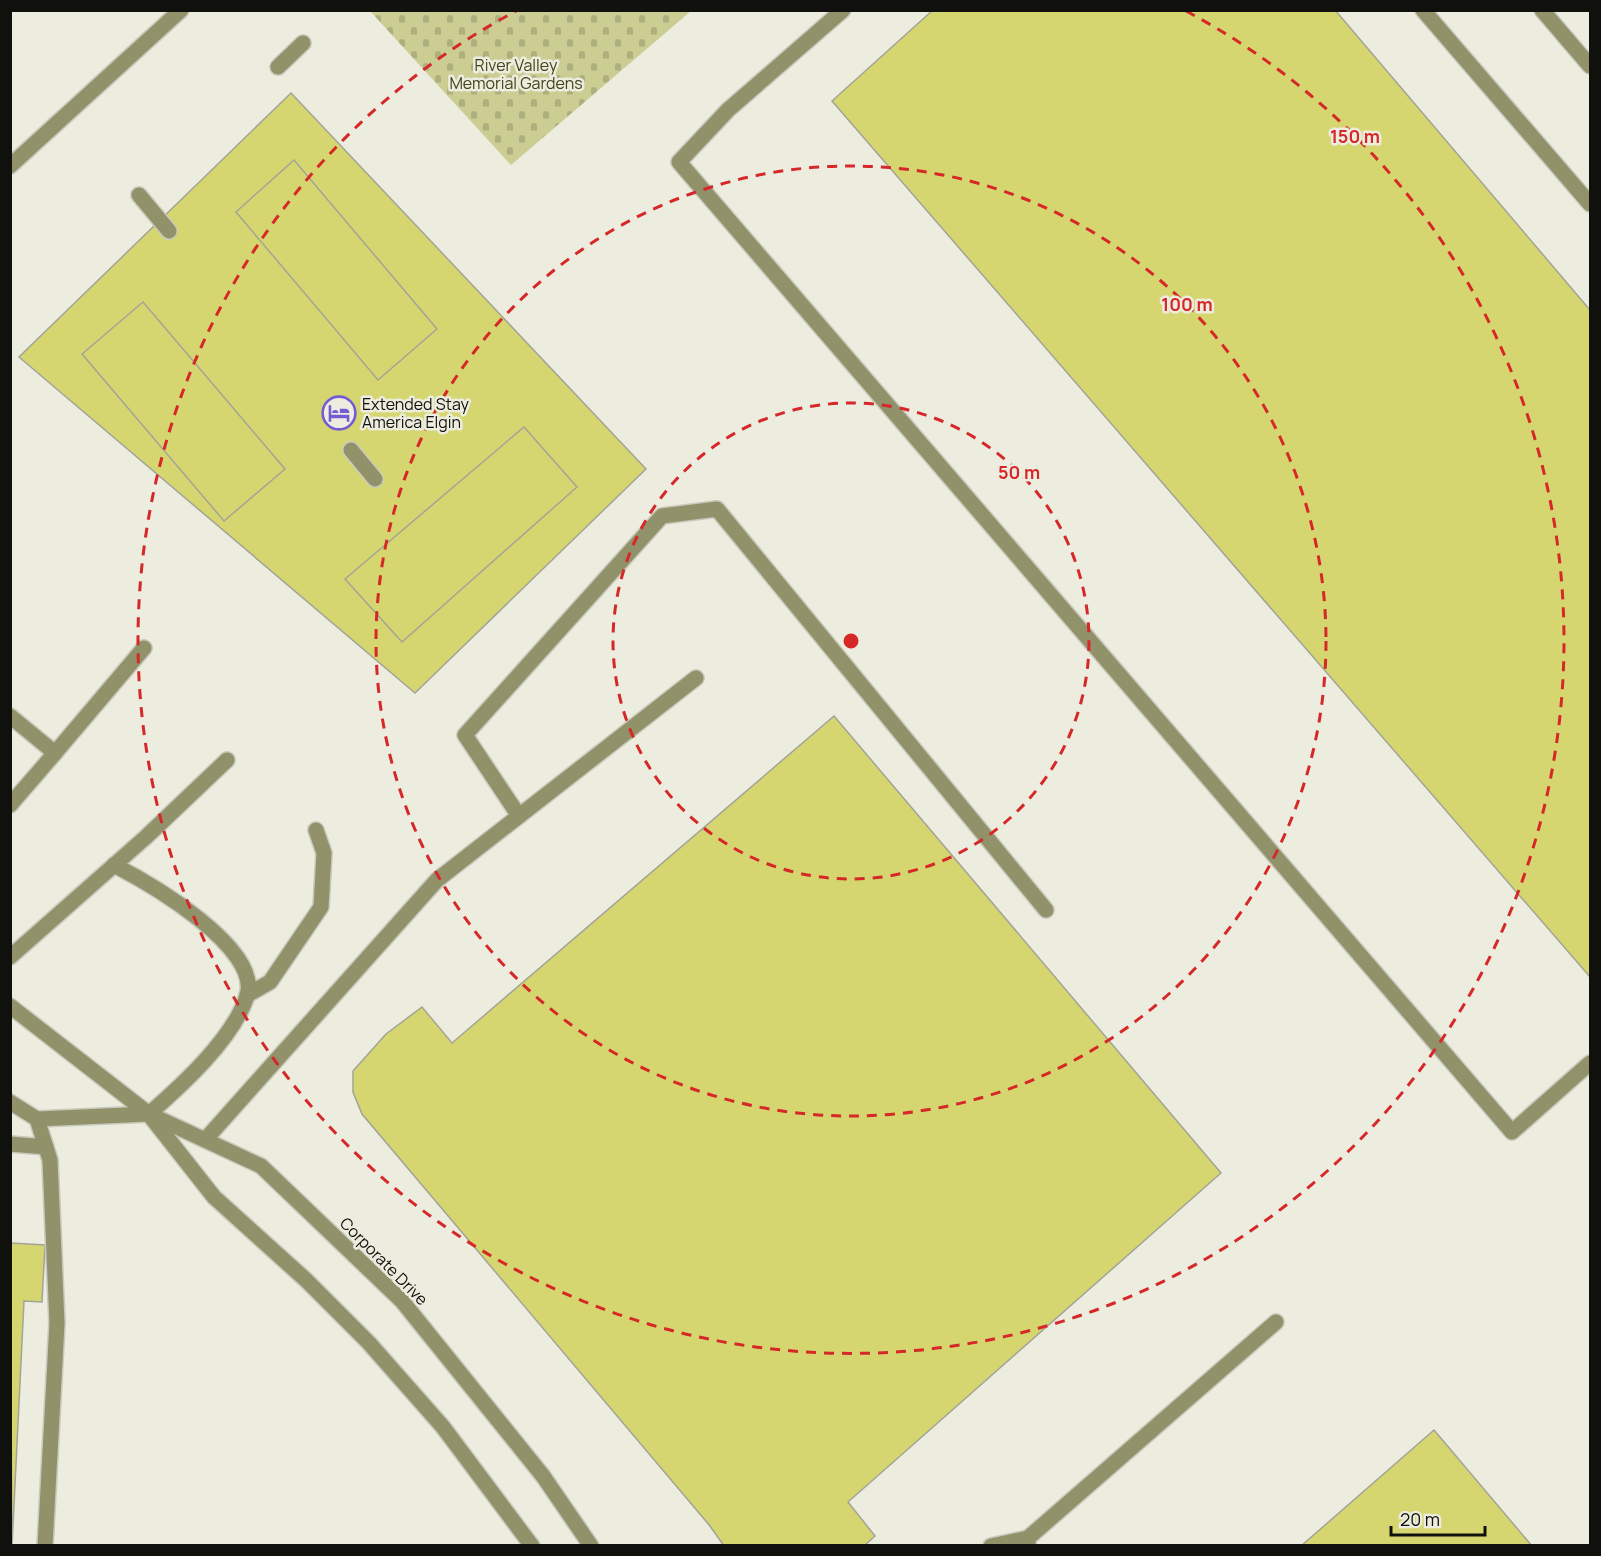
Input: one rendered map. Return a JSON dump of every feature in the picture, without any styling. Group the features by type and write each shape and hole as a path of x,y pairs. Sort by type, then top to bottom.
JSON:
{"street":[{"path":"10,166 181,10"},
{"path":"843,10 728,110 680,162 1512,1132 1590,1063"},
{"path":"1423,10 1590,204"},
{"path":"1542,10 1590,66"},
{"path":"278,67 303,42"},
{"path":"139,195 169,231"},
{"path":"351,450 375,479"},
{"path":"519,816 465,735 662,516 717,509 1046,910"},
{"path":"10,805 144,648"},
{"path":"205,1140 437,879 696,678"},
{"path":"10,716 55,753"},
{"path":"10,957 114,866 227,760"},
{"path":"10,1102 37,1119 149,1114 197,1071 231,1024 248,994 270,982 321,907 324,853 316,830"},
{"path":"114,866 157,887 226,943 246,970 248,994"},
{"name":"Corporate Drive","path":"10,1006 149,1114 261,1166 402,1301 543,1476 591,1545"},
{"name":"Corporate Drive","path":"149,1114 214,1197 306,1280 369,1343 443,1427 532,1545"},
{"path":"37,1119 50,1160 57,1323 45,1545"},
{"path":"10,1144 46,1147"},
{"path":"991,1545 1028,1542 1276,1322"}],"green space":[{"name":"River Valley Memorial Gardens","path":"370,11 691,11 511,165"}],"building":[{"path":"933,10 1335,10 1590,310 1590,977 832,101"},
{"name":"Extended Stay America Elgin","path":"291,93 646,469 415,693 19,357"},
{"path":"294,160 437,329 378,380 236,212"},
{"path":"143,302 285,469 224,521 82,354"},
{"path":"524,427 577,487 402,642 345,579"},
{"path":"834,716 1221,1173 848,1502 875,1536 864,1546 724,1546 710,1526 362,1114 353,1092 353,1071 386,1034 422,1007 452,1043"},
{"path":"10,1243 45,1245 42,1302 24,1301 12,1546"},
{"path":"1434,1430 1532,1546 1301,1546"}],"place":[{"name":"Extended Stay America Elgin","path":"339,413"}]}
